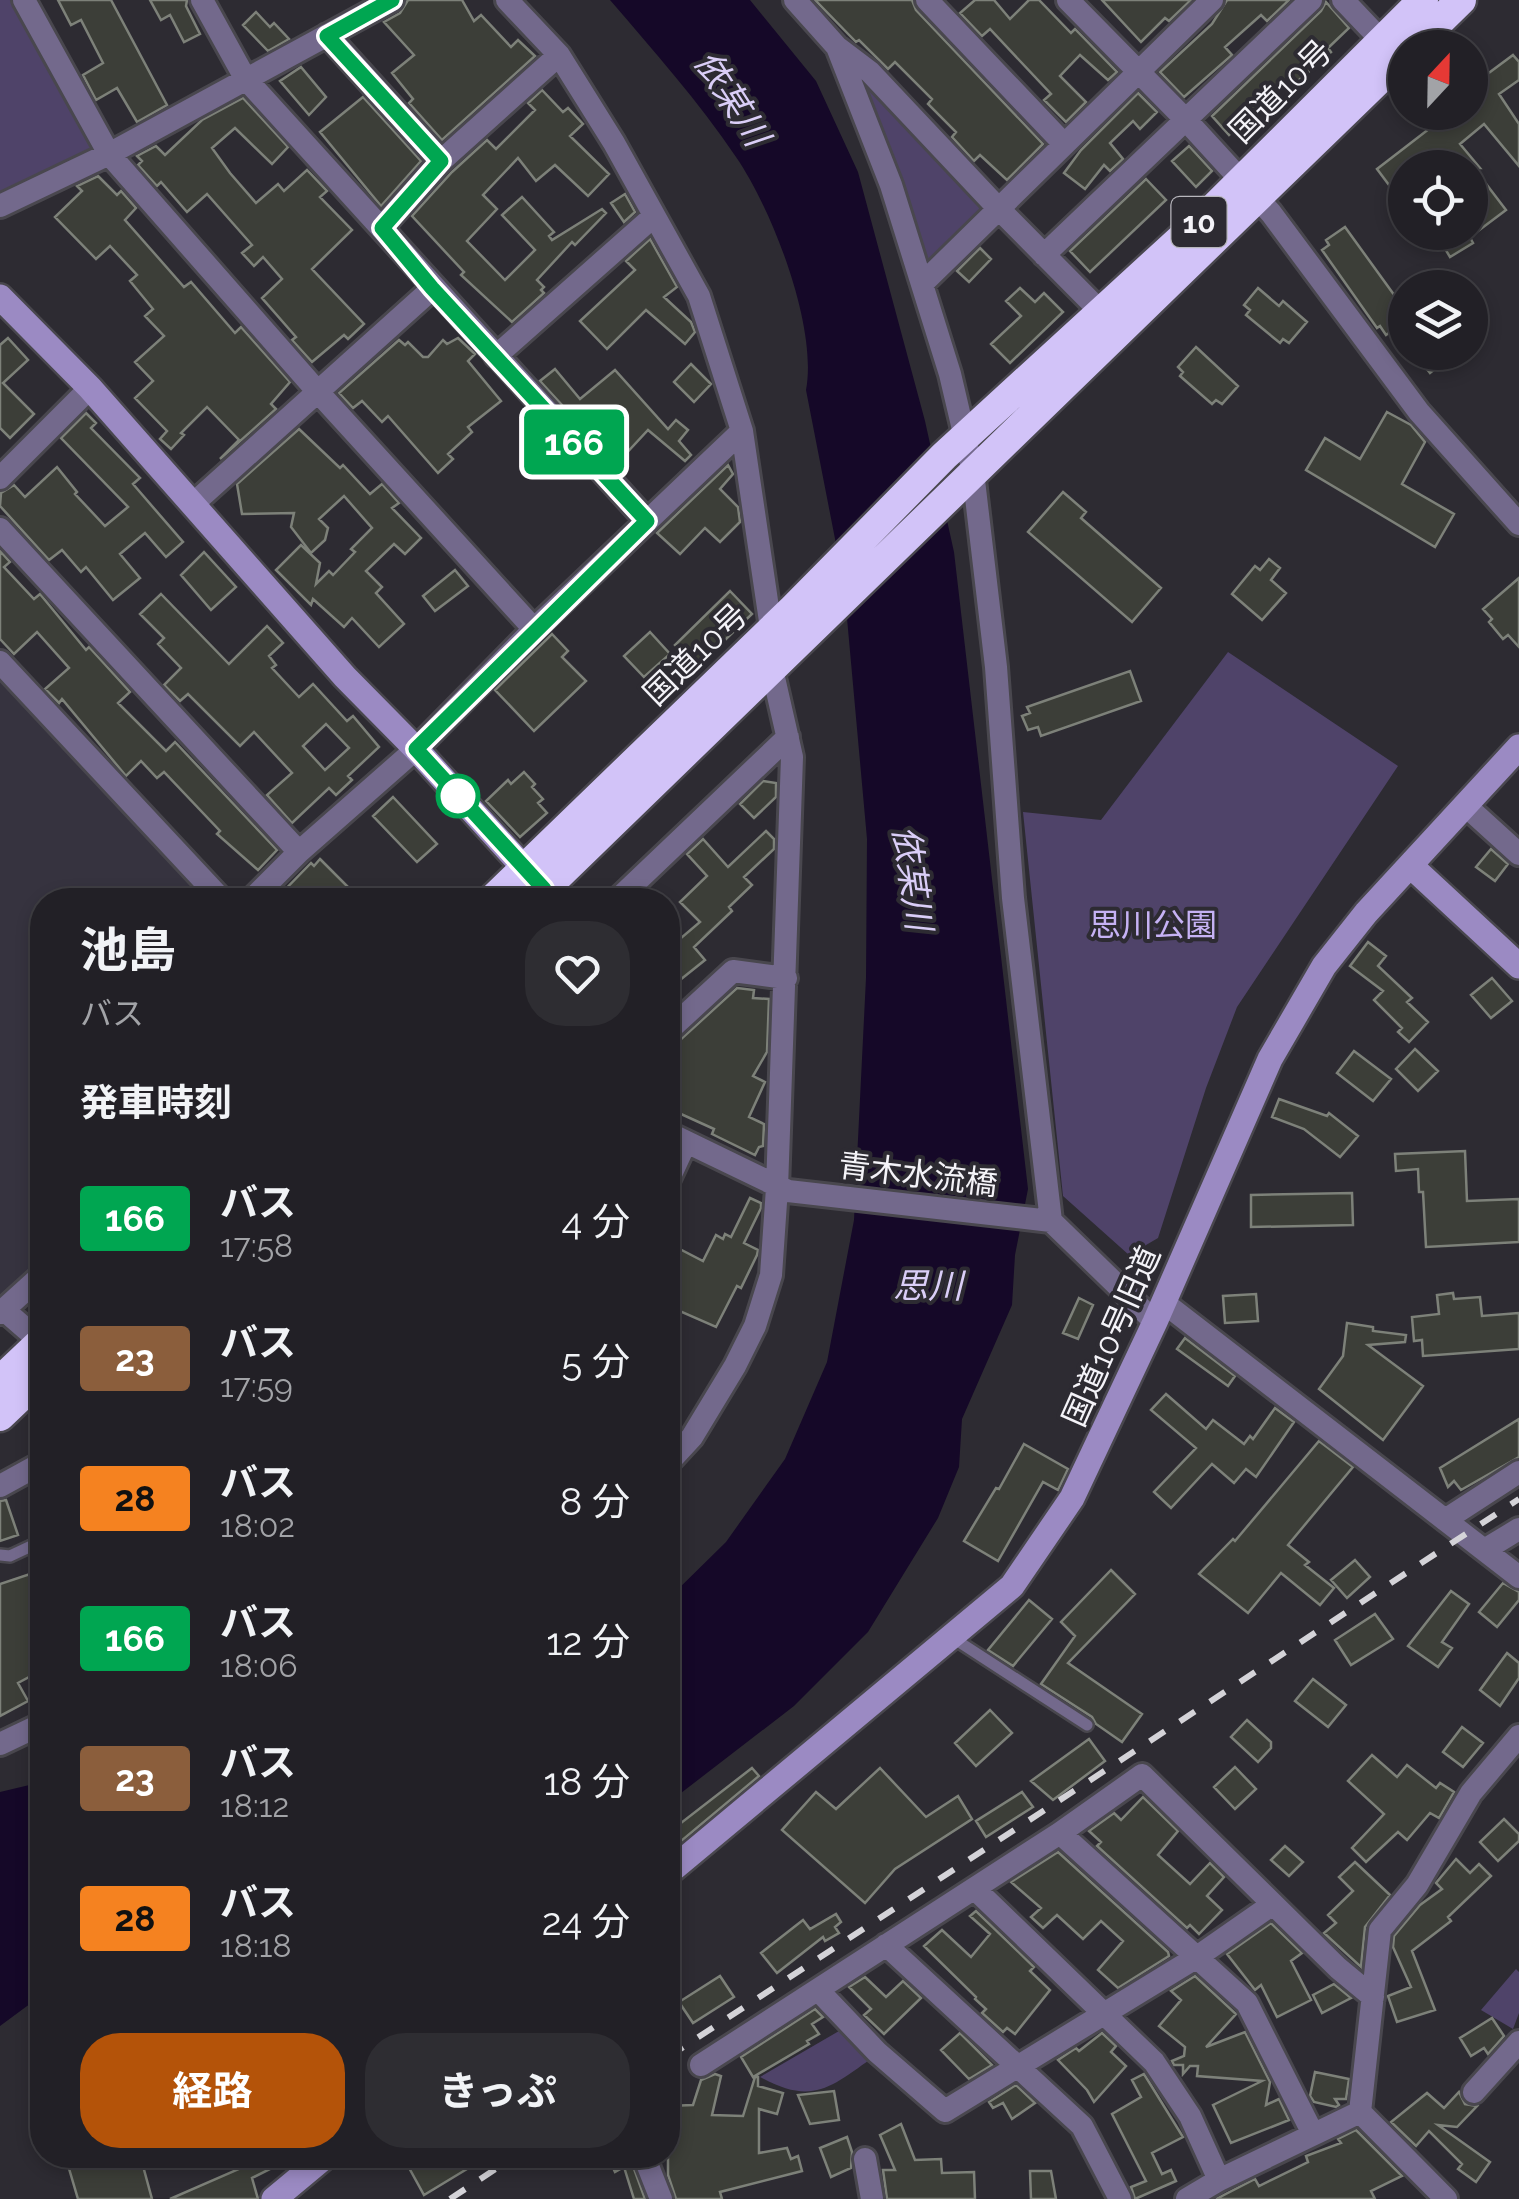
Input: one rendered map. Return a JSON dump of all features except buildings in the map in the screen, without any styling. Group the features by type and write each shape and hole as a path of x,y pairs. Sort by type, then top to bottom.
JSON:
{"highway":[{"name":"国道10号","path":"1404,30 1424,0"},
{"path":"1431,30 1462,0"},
{"name":"国道10号","path":"533,886 772,670 792,622 965,481 1388,52"},
{"name":"国道10号","path":"533,886 792,622 955,446 1100,311 1249,189"},
{"path":"0,1381 30,1353"},
{"path":"0,1416 30,1387"}],"street":[{"path":"24,0 109,154 534,629"},
{"path":"202,0 245,78 647,521"},
{"path":"0,206 109,154 392,0"},
{"path":"507,0 559,55 699,296 742,431 792,622"},
{"path":"796,0 837,47 870,72 1100,311"},
{"path":"926,0 1063,143"},
{"path":"1068,0 1272,214 1419,412 1519,524"},
{"path":"1044,255 1310,0"},
{"path":"1344,0 1388,42"},
{"path":"922,284 1210,1"},
{"path":"327,36 441,161"},
{"path":"837,47 891,184 922,284 965,481 996,667 1013,898 1046,1222 1159,1312 1519,1576"},
{"path":"382,228 441,161 559,55"},
{"path":"496,356 654,216"},
{"path":"192,504 432,288"},
{"path":"0,296 90,388 345,676 416,749 533,886"},
{"path":"0,478 90,388"},
{"path":"263,888 416,749 534,629 742,431"},
{"path":"0,529 300,852"},
{"path":"0,662 211,888"},
{"path":"680,1450 735,1366 755,1326 771,1275 783,1190 792,757 772,670"},
{"path":"630,888 788,738"},
{"name":"国道10号旧道","path":"680,1863 1012,1586 1072,1498 1270,1059 1324,966 1366,913 1519,747"},
{"path":"1466,806 1519,854"},
{"path":"1411,866 1519,966"},
{"path":"680,1020 733,972 786,978"},
{"name":"青木水流橋","path":"680,1139 783,1190 1046,1222"},
{"path":"30,1286 2,1311 30,1333"},
{"path":"0,1486 30,1470"},
{"path":"1444,1520 1519,1472"},
{"path":"1486,1549 1519,1529"},
{"path":"0,1744 30,1730"},
{"path":"1436,2196 1360,2112 1380,1930 1418,1885 1470,1794 1519,1736"},
{"path":"701,2065 1142,1775 1372,1997"},
{"path":"1060,1832 1247,2003 1313,2134"},
{"path":"975,1888 1154,2062 1190,2116 1219,2180"},
{"path":"818,1990 878,2052 945,2111 1197,1957 1273,1904"},
{"path":"886,1945 1082,2126 1120,2199"},
{"path":"1474,2092 1519,2042"},
{"path":"1187,2199 1360,2112"},
{"path":"864,2159 872,2199"},
{"path":"274,2199 311,2168"},
{"path":"649,2168 661,2199"}],"lane":[{"path":"0,1555 10,1556 30,1547"},
{"path":"952,1638 1087,1726"}],"shaded area":[{"path":"0,670 202,888 30,888 30,1268 0,1294"}],"green space":[{"path":"0,0 14,0 94,149 0,196"},
{"path":"866,77 983,202 983,212 932,263 923,264 860,82"},
{"name":"思川公園","path":"1228,652 1398,766 1237,1007 1206,1088 1158,1238 1129,1255 1063,1196 1023,812 1101,820"},
{"path":"1516,1969 1519,2013 1513,2029 1481,2010"},
{"path":"839,2031 872,2058 844,2078 819,2090 807,2091 793,2090 760,2077"}],"water":[{"name":"思川","path":"610,0 750,0 816,81 858,172 925,421 954,552 1028,1189 1015,1255 1012,1305 962,1419 959,1467 938,1518 868,1632 794,1706 680,1794 680,1587 726,1542 785,1459 827,1362 854,1220 866,978 867,839 844,585 806,390 808,364 799,302 777,237 750,179 691,96"},
{"path":"30,1785 30,2004 0,2026 0,1792"}],"railway":[{"path":"680,2049 1519,1499"},
{"path":"450,2199 497,2168"}],"bus line":[{"name":"166","path":"392,0 327,36 441,161 382,228 432,288 647,521 416,749 543,888"}],"water label":[{"name":"依某川","path":"732,98"},
{"name":"依某川","path":"913,878"}]}
